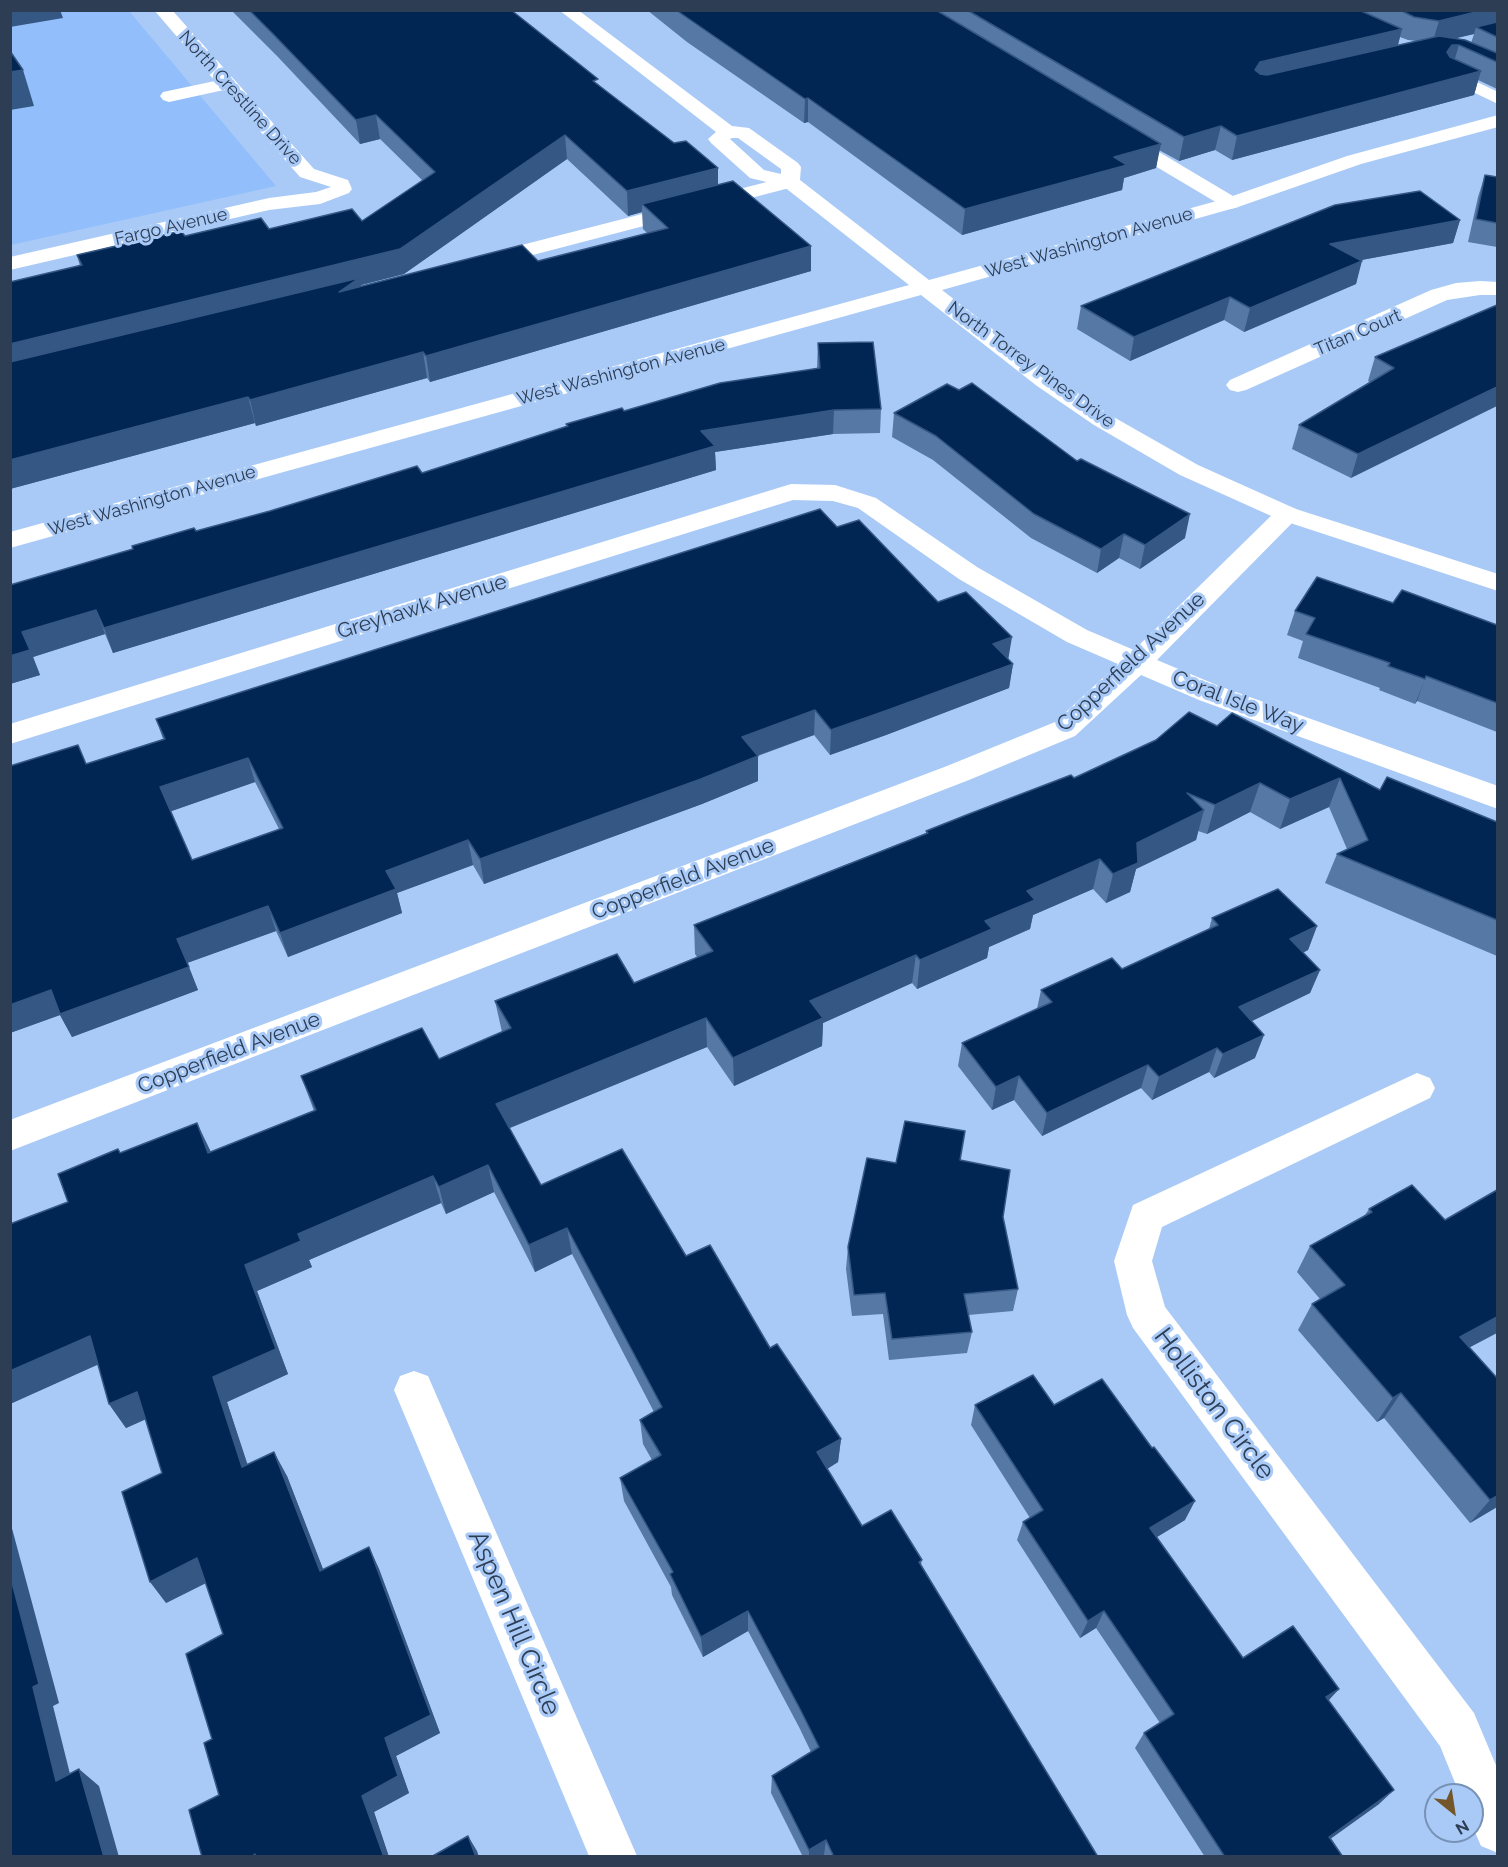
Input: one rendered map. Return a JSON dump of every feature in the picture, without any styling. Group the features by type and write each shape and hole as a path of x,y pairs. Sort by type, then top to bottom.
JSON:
{"street":[{"name":"North Crestline Drive","path":"162,10 307,173 341,184 342,189 332,194"},
{"name":"North Torrey Pines Drive","path":"567,10 728,132 718,139 757,174 790,182 1045,381 1102,420 1189,470 1287,514 1497,583"},
{"path":"1453,55 1429,51 1430,65 1497,99"},
{"path":"169,96 228,84"},
{"name":"West Washington Avenue","path":"10,540 926,289 1231,203 1354,160 1497,121"},
{"path":"1100,125 1231,203"},
{"name":"West Washington Avenue","path":"1231,203 1356,180"},
{"path":"465,267 790,182"},
{"name":"Fargo Avenue","path":"10,264 269,204 306,200 332,194"},
{"name":"Titan Court","path":"1238,385 1439,295 1456,290 1489,288"},
{"name":"Greyhawk Avenue","path":"10,734 791,492 835,493"},
{"name":"Coral Isle Way","path":"835,493 867,503 968,573 1077,636 1209,693 1497,798"},
{"name":"Copperfield Avenue","path":"10,1136 947,778 1065,729 1138,662 1287,514"},
{"name":"Holliston Circle","path":"1417,1088 1146,1217 1133,1262 1147,1315 1457,1730 1497,1829"},
{"name":"Aspen Hill Circle","path":"414,1390 613,1857"}],"shaded area":[{"path":"10,11 129,11 276,186 11,245"}],"building":[{"path":"249,10 511,10 598,79 593,81 674,143 686,141 718,168 627,191 565,135 400,249 10,344 10,282 82,265 77,255 181,231 185,236 261,218 269,229 352,209 362,221 435,172 376,115 356,120"},
{"path":"676,10 936,10 1161,144 1114,157 1127,165 965,209 808,98 805,99"},
{"path":"967,10 1359,10 1402,29 1260,62 1255,70 1267,75 1439,36 1465,40 1497,53 1497,62 1459,45 1452,45 1447,52 1450,57 1481,71 1237,136 1221,126 1184,137"},
{"path":"1400,10 1484,10 1439,21 1414,17"},
{"path":"1497,22 1497,37 1476,27"},
{"path":"10,51 23,70 10,72"},
{"path":"1485,175 1497,177 1497,223 1476,219"},
{"path":"733,181 811,246 426,356 423,352 250,400 248,397 10,460 10,362 359,278 339,292 522,245 538,261 668,228 642,204"},
{"path":"1420,191 1460,220 1330,244 1362,261 1250,308 1230,297 1134,337 1081,306 1335,205"},
{"path":"1497,305 1497,387 1358,454 1299,425 1394,368 1375,357"},
{"path":"873,342 881,409 834,410 701,431 715,446 104,628 96,610 22,632 30,650 10,656 10,585 133,549 132,546 194,528 196,531 270,511 417,466 422,473 568,426 566,424 622,408 624,411 720,383 820,368 818,343"},
{"path":"972,383 1077,461 1081,459 1190,514 1145,545 1124,534 1101,549 1034,514 936,436 894,413 947,384 959,390"},
{"path":"820,509 837,527 859,520 938,602 966,592 1012,637 993,644 1013,664 831,730 815,710 742,737 758,756 701,779 480,859 468,840 386,871 396,889 280,933 268,906 177,939 189,967 60,1014 51,990 10,1005 10,766 78,745 86,764 165,739 156,719","holes":["248,758 283,828 192,860 160,787"]},
{"path":"1317,577 1393,603 1402,590 1497,625 1497,703 1426,676 1425,679 1388,666 1390,663 1306,634 1315,618 1295,611"},
{"path":"1189,712 1217,726 1232,713 1380,790 1387,777 1497,822 1497,920 1337,854 1368,840 1340,778 1290,799 1260,783 1215,805 1187,793 1204,810 1137,843 1138,863 1113,874 1100,859 1027,891 1035,900 985,921 992,929 920,960 916,955 810,1001 823,1018 733,1058 706,1018 496,1104 541,1185 622,1149 686,1256 710,1245 770,1348 777,1344 841,1439 817,1452 862,1526 891,1510 922,1560 919,1562 1098,1857 834,1857 826,1840 809,1850 772,1776 819,1747 800,1709 748,1611 701,1637 670,1574 673,1572 620,1478 661,1455 640,1420 662,1407 567,1228 529,1245 488,1165 439,1187 433,1176 298,1234 301,1241 245,1265 276,1349 213,1377 242,1467 274,1452 320,1571 369,1547 431,1715 385,1738 398,1776 362,1796 384,1857 256,1857 255,1854 251,1857 202,1857 189,1810 219,1795 204,1743 212,1739 186,1654 223,1634 197,1558 150,1582 122,1492 162,1473 137,1392 109,1404 90,1336 10,1371 10,1224 68,1202 58,1174 118,1149 120,1153 197,1123 208,1153 316,1110 301,1076 422,1028 439,1059 511,1028 495,1001 617,954 634,983 713,951 694,925 928,833 926,831 969,814 1071,775 1074,778 1156,740"},
{"path":"1278,889 1317,926 1290,939 1320,970 1239,1007 1264,1035 1223,1054 1217,1048 1159,1077 1148,1065 1047,1113 1019,1076 996,1087 962,1043 1052,1002 1041,990 1112,958 1122,969 1218,925 1212,918"},
{"path":"905,1121 965,1131 960,1160 1010,1170 1003,1217 1018,1289 964,1294 972,1332 892,1339 885,1293 854,1295 848,1247 867,1158 896,1163"},
{"path":"1412,1185 1445,1220 1497,1190 1497,1317 1460,1337 1497,1378 1497,1496 1490,1500 1401,1393 1393,1398 1312,1304 1345,1285 1310,1246 1372,1212 1369,1209"},
{"path":"1033,1375 1054,1405 1102,1379 1152,1448 1154,1447 1195,1501 1150,1528 1243,1658 1293,1626 1339,1689 1326,1697 1394,1790 1329,1837 1343,1857 1225,1857 1144,1733 1174,1714 1104,1611 1088,1621 1023,1522 1043,1510 975,1405"},
{"path":"10,1575 39,1684 33,1687 56,1781 79,1769 104,1857 10,1857"},
{"path":"468,1836 476,1857 431,1857"}]}
